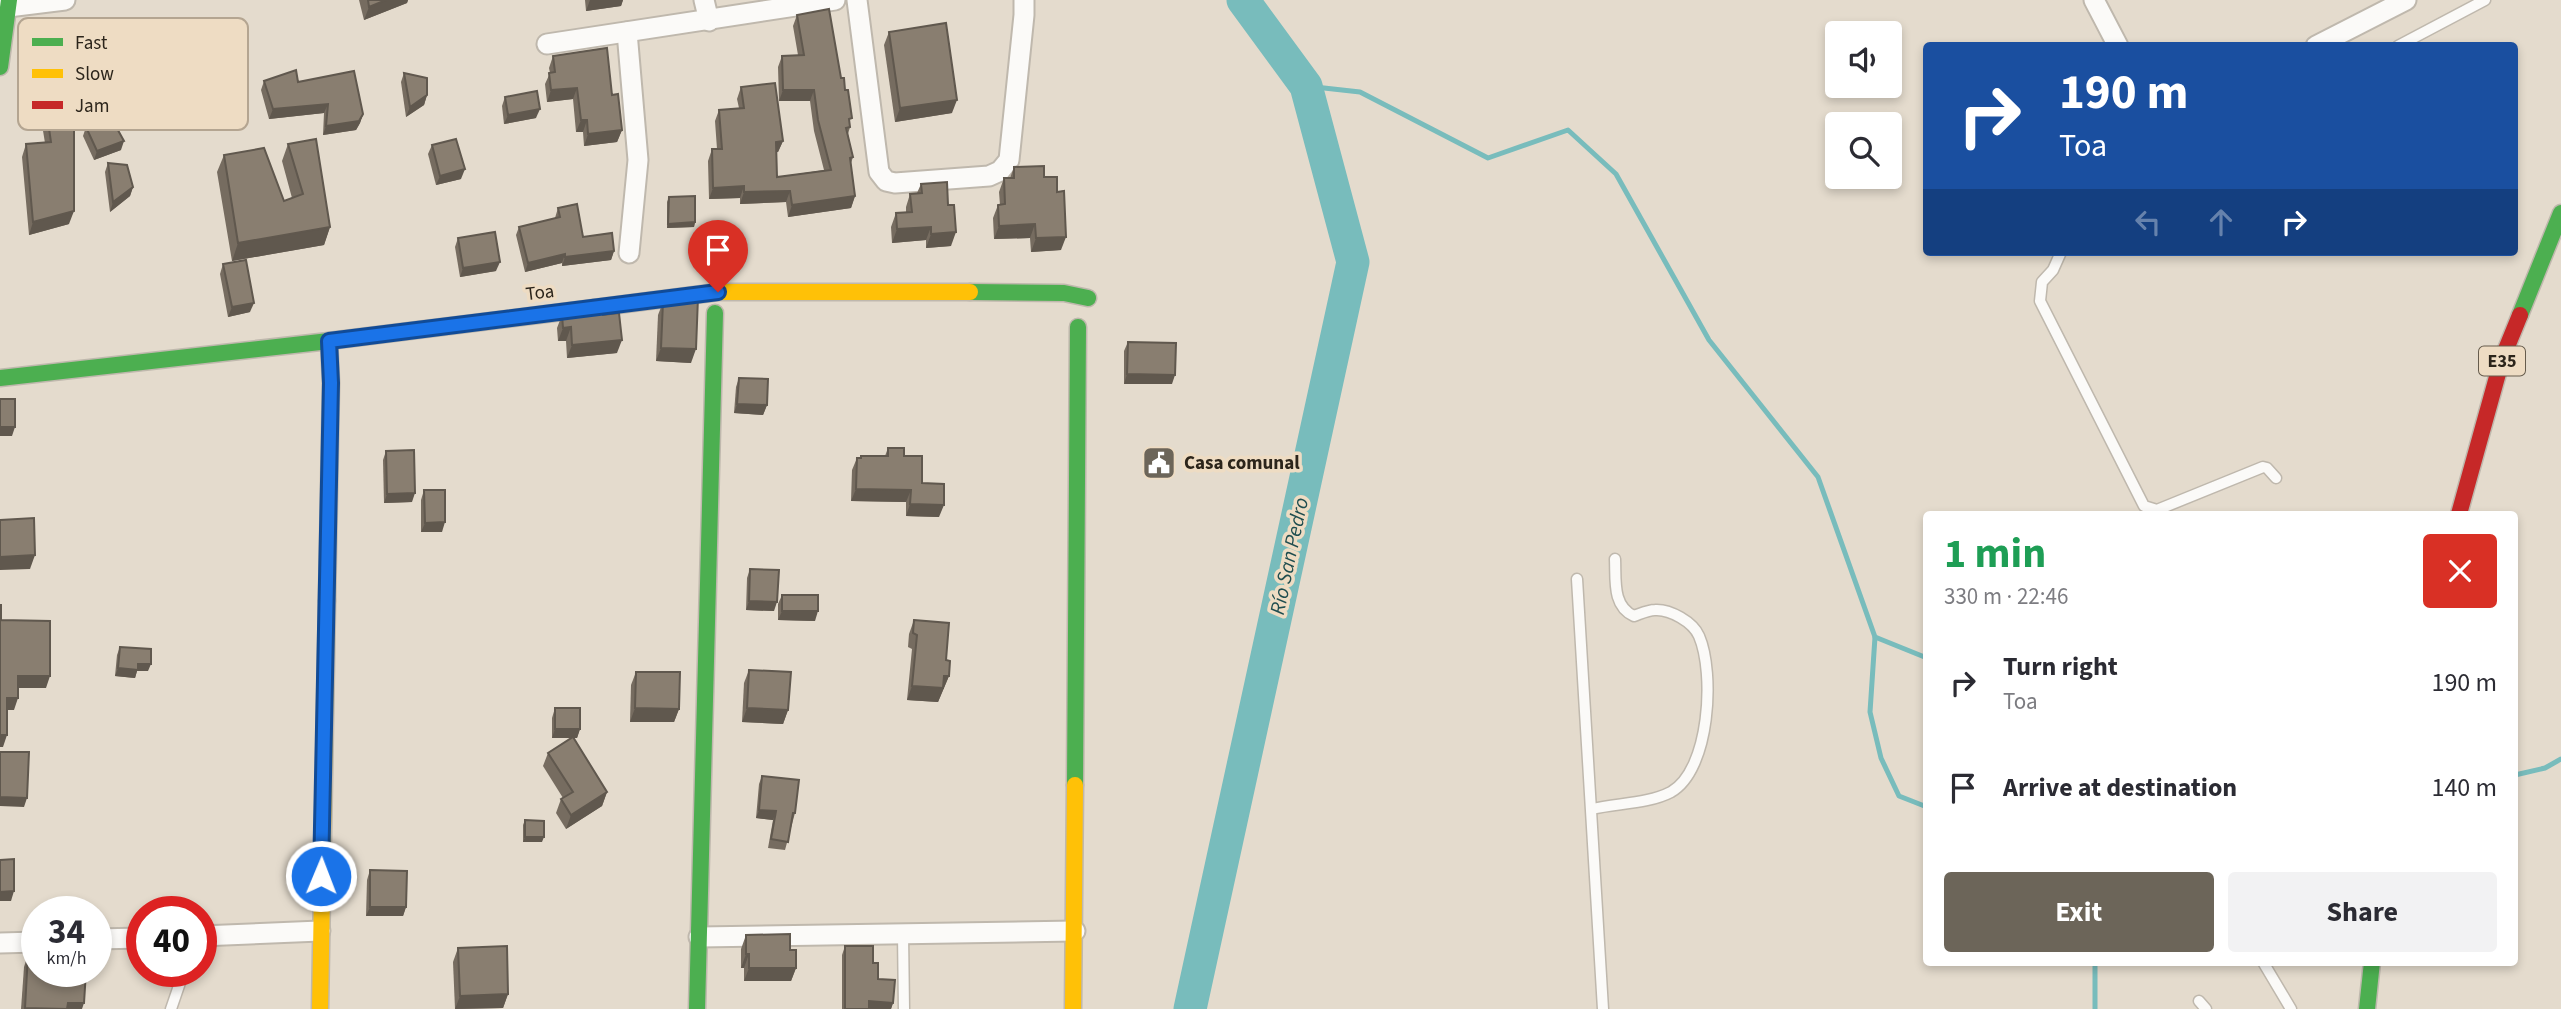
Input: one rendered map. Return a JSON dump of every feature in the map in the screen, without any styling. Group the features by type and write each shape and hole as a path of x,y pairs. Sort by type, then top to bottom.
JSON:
{"main road":[{"path":"0,67 5,5"},
{"name":"E35","path":"2460,511 2502,359 2561,213"},
{"name":"Toa","path":"0,378 329,341 718,292 1040,292 1087,298"},
{"path":"697,1009 715,313"},
{"path":"1073,1009 1078,327"},
{"path":"320,1009 331,383 329,341"},
{"path":"2367,1009 2372,966"}],"street":[{"path":"5,5 65,0"},
{"path":"704,0 709,21"},
{"path":"547,44 709,21 738,8 835,0"},
{"path":"857,0 879,172 886,181 895,183 989,176 1000,171 1009,160 1024,0"},
{"path":"2094,0 2116,42"},
{"path":"2324,42 2406,0"},
{"path":"627,32 638,160 629,253"},
{"path":"217,935 320,931"},
{"path":"699,937 1075,931"},
{"path":"0,943 21,942"}],"lane":[{"path":"2406,42 2486,0"},
{"path":"2060,256 2053,270 2042,282 2040,301 2144,506 2157,510 2263,467 2276,478"},
{"path":"1592,809 1645,800 1672,791 1687,775 1704,737 1708,702 1707,669 1699,635 1687,622 1672,614 1655,610 1634,616 1624,610 1618,603 1615,559"},
{"path":"1577,579 1603,1009"},
{"path":"903,934 904,1009"},
{"path":"2265,966 2291,1009"},
{"path":"171,1009 179,987"}],"building":[{"path":"368,0 386,0 369,7"},
{"path":"829,9 841,78 844,78 845,90 848,90 852,118 849,119 850,127 846,128 853,157 850,158 855,196 792,205 790,191 744,192 744,186 713,188 712,149 722,149 719,110 744,108 741,87 775,83 783,141 776,142 777,177 831,170 818,120 814,90 783,90 782,56 804,55 797,15"},
{"path":"946,23 957,100 900,108 889,32"},
{"path":"607,48 612,95 618,94 622,130 588,134 587,120 581,120 577,88 551,90 549,73 555,72 553,56"},
{"path":"296,70 298,82 354,71 363,114 359,121 326,126 328,104 273,109 264,81"},
{"path":"404,73 427,78 427,95 410,107"},
{"path":"537,91 540,109 508,115 505,97"},
{"path":"49,130 74,130 74,211 33,222 26,144 51,142"},
{"path":"87,130 118,130 124,141 97,151"},
{"path":"316,139 330,227 238,243 224,155 264,148 284,201 303,194 288,144"},
{"path":"456,139 465,169 440,176 432,145"},
{"path":"108,163 127,165 133,187 113,202"},
{"path":"1044,166 1044,177 1057,177 1057,192 1064,191 1066,237 1036,238 1035,224 999,226 998,205 1005,204 1004,178 1014,178 1014,167"},
{"path":"947,182 948,205 954,205 956,232 931,234 931,227 897,229 896,213 912,212 910,194 922,193 921,184"},
{"path":"695,196 695,222 668,224 669,197"},
{"path":"577,204 583,237 612,233 614,251 565,257 565,254 528,263 519,227 560,217 558,208"},
{"path":"495,232 500,262 463,268 458,238"},
{"path":"246,260 254,303 232,307 223,264"},
{"path":"698,297 696,349 661,348 663,302"},
{"path":"602,309 603,315 619,313 622,340 572,345 571,327 563,328 562,315"},
{"path":"1128,342 1176,343 1175,375 1127,374"},
{"path":"739,378 768,379 767,405 737,404"},
{"path":"0,399 15,399 15,427 0,427"},
{"path":"888,448 904,448 904,456 922,456 922,483 944,484 944,505 910,504 911,490 856,489 857,458 888,456"},
{"path":"414,450 415,493 387,494 386,451"},
{"path":"424,490 445,490 445,522 425,523"},
{"path":"34,518 35,555 0,557 0,520"},
{"path":"750,569 779,570 777,602 749,601"},
{"path":"782,595 818,595 818,611 782,611"},
{"path":"0,605 1,620 50,621 50,676 18,676 18,698 7,698 7,735 0,735"},
{"path":"914,620 949,623 946,660 950,661 949,676 944,676 943,688 912,686 917,635 913,633"},
{"path":"120,647 151,649 151,664 138,664 138,670 118,668"},
{"path":"749,670 791,672 788,710 747,708"},
{"path":"636,672 680,672 679,709 635,708"},
{"path":"555,708 580,708 580,729 555,729"},
{"path":"573,737 607,792 571,815 561,799 573,792 548,753"},
{"path":"0,752 29,752 27,798 0,797"},
{"path":"762,776 799,780 788,842 771,839 776,811 759,810"},
{"path":"525,820 544,821 544,837 525,837"},
{"path":"14,859 14,891 0,892 0,860"},
{"path":"370,870 407,871 406,907 370,907"},
{"path":"790,934 790,950 796,950 796,968 749,968 746,935"},
{"path":"507,946 508,994 460,996 458,948"},
{"path":"845,946 873,946 873,963 878,963 878,979 895,980 893,1003 869,1001 869,1009 845,1009"},
{"path":"26,987 85,987 84,1003 68,1003 67,1009 25,1008"}],"waterway":[{"name":"Río San Pedro","path":"1190,1009 1353,262 1306,86 1243,0"},
{"path":"1306,86 1360,92 1488,158 1568,130 1616,174 1709,340 1818,477 1875,637 1870,712 1881,758 1899,796 1923,805"},
{"path":"1875,637 1923,656"},
{"path":"2518,774 2545,768 2561,759"},
{"path":"2095,966 2095,1009"}],"traffic: fast":[{"path":"0,67 9,0"},
{"path":"2520,315 2561,213"},
{"path":"970,292 1064,293 1088,298"},
{"path":"0,378 594,308"},
{"path":"697,1009 715,313"},
{"path":"1075,785 1078,327"},
{"path":"327,601 331,383 329,341"},
{"path":"2367,1009 2372,966"}],"traffic: slow":[{"path":"594,308 718,292 970,292"},
{"path":"320,1009 327,601"},
{"path":"1073,1009 1075,785"}],"traffic: jam":[{"path":"2460,511 2502,359 2520,315"}],"place":[{"name":"Casa comunal","path":"1159,463"}],"route":[{"path":"321,876 331,383 329,341 718,292"}]}
